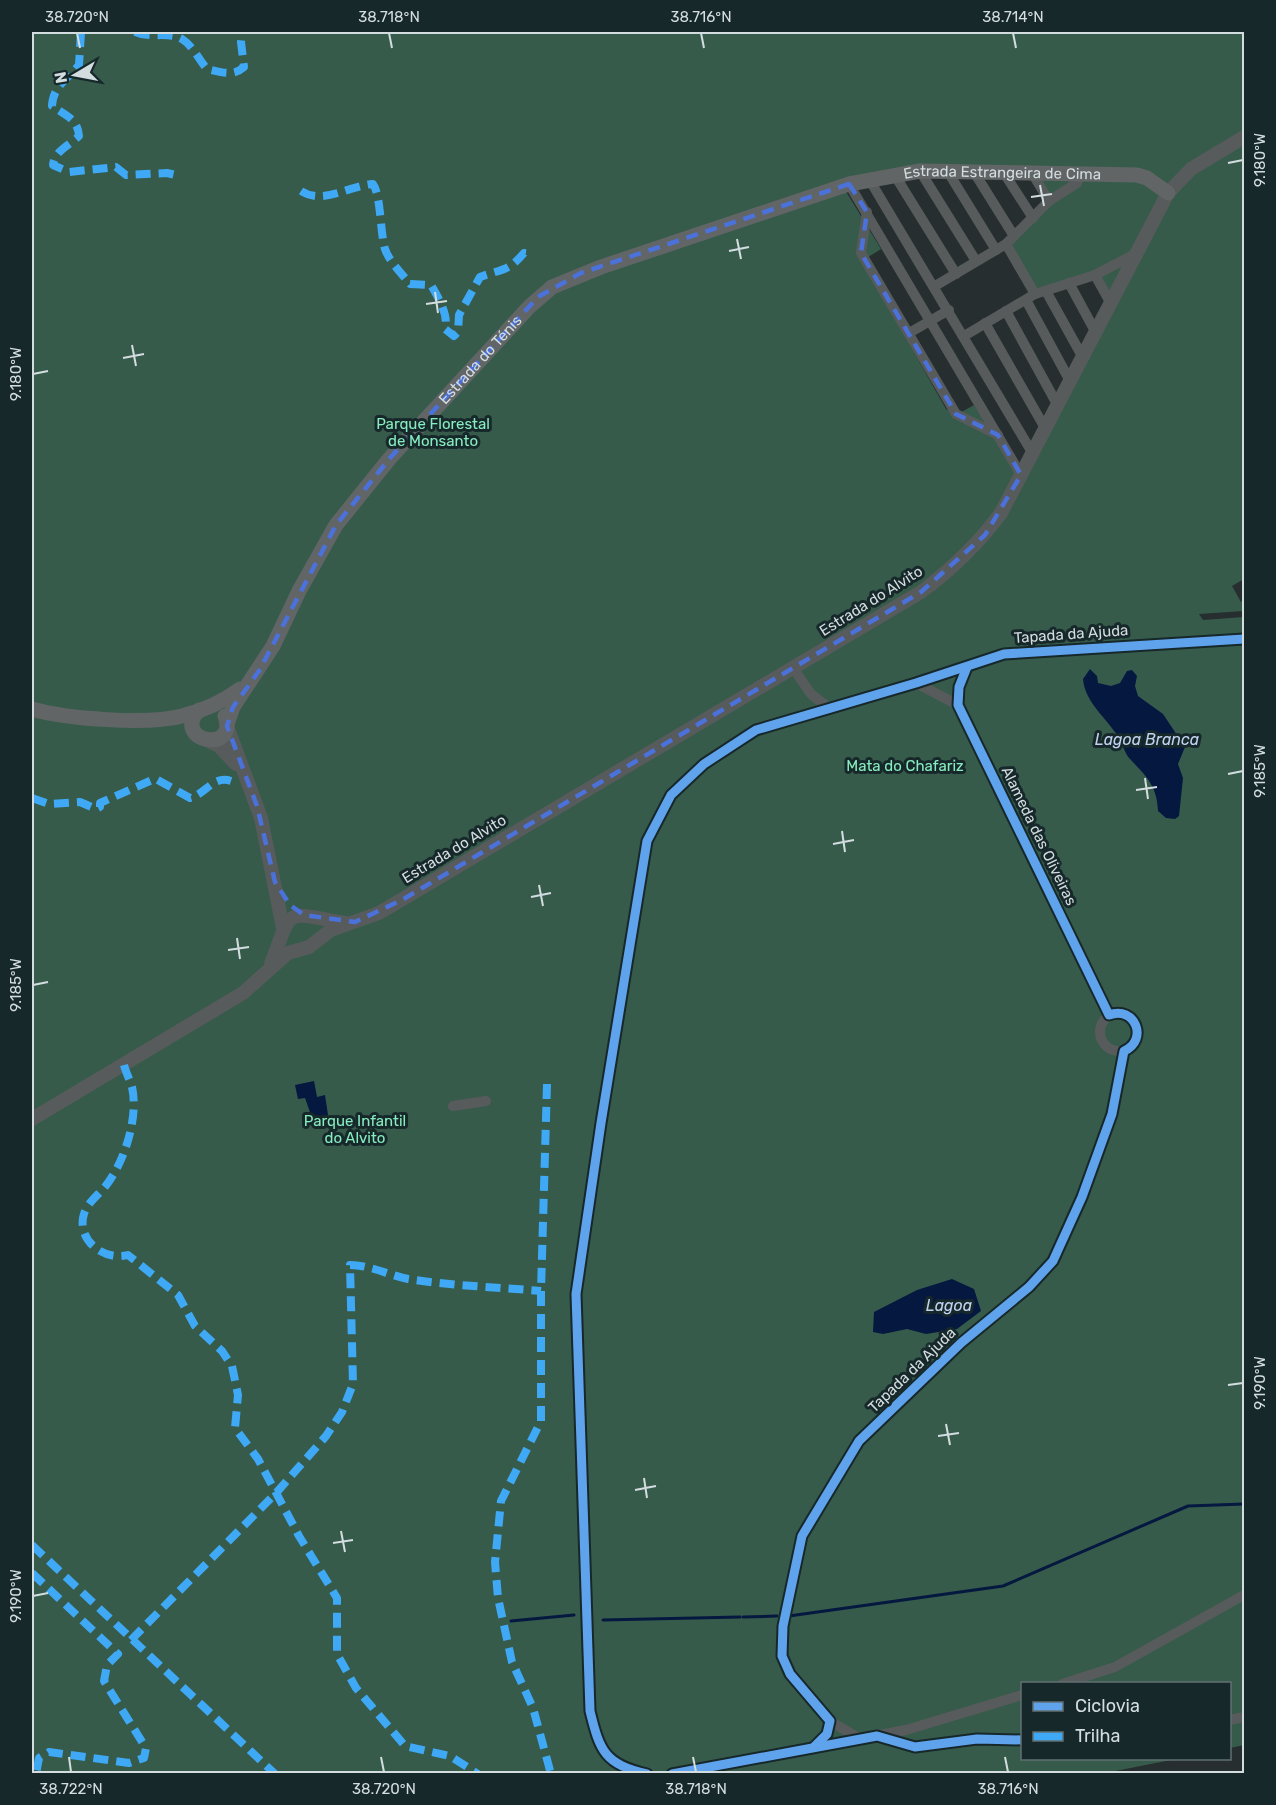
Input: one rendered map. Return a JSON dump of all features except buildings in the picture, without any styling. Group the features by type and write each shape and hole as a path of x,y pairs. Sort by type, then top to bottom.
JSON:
{"main road":[{"name":"Estrada Estrangeira de Cima","path":"842,186 894,174 920,171 1141,175 1168,193"},
{"name":"Estrada do Ténis","path":"227,725 233,707 273,646 299,591 336,525 390,458 538,297 552,287 581,273 842,186"},
{"name":"Estrada do Ténis","path":"154,720 183,716 222,701 248,684"},
{"path":"32,709 46,714 154,720 185,728 202,738 220,738 227,725 221,711 203,708 192,722 202,738"}],"street":[{"name":"Estrada do Alvito","path":"32,1119 243,993 288,953 309,947 315,940 347,924 379,913 921,592 949,571 985,535 1001,513 1168,193 1191,169 1245,137"},
{"path":"920,171 976,261"},
{"path":"948,172 996,250"},
{"path":"974,172 1036,295 1070,381"},
{"path":"1004,173 1033,218"},
{"path":"1032,173 1049,201"},
{"path":"894,174 956,274"},
{"path":"935,286 1010,240 1049,201 1077,183 1082,174"},
{"path":"869,179 1033,453"},
{"path":"842,186 867,212 1021,475"},
{"path":"867,212 861,253 956,414 998,435"},
{"path":"964,336 1036,295 1095,275 1137,253"},
{"path":"1095,275 1110,302"},
{"path":"1068,283 1095,331"},
{"path":"1036,295 1082,356"},
{"path":"909,333 949,310"},
{"path":"1006,311 1057,404"},
{"path":"985,324 1045,428"},
{"name":"Tapada da Ajuda","path":"647,1773 623,1768 606,1755 597,1737 590,1711 576,1294 647,841 671,795 704,764 756,730 916,683 1004,654 1023,651 1245,639"},
{"path":"916,683 958,705 959,687 967,667"},
{"path":"793,668 811,694 830,708"},
{"path":"801,716 811,694"},
{"name":"Alameda das Oliveiras","path":"958,705 1109,1015"},
{"path":"227,725 261,818 283,931 289,946 299,950"},
{"path":"202,738 226,752 244,773"},
{"path":"275,882 290,905 306,916 317,930 315,940"},
{"name":"Estrada do Alvito","path":"306,916 347,924"},
{"path":"283,931 291,917 306,916"},
{"name":"Estrada do Alvito","path":"270,967 283,931"},
{"path":"1124,1014 1136,1023 1137,1037 1132,1046 1124,1051 1109,1049 1100,1037 1100,1027 1109,1015 1124,1014"},
{"name":"Tapada da Ajuda","path":"860,1739 830,1721 790,1674 782,1656 783,1626 802,1536 859,1441 961,1343 1029,1287 1053,1261 1082,1197 1112,1114 1124,1051"},
{"path":"453,1106 486,1101"},
{"path":"1065,1682 1115,1667 1245,1595"},
{"path":"672,1773 877,1736 1021,1696"},
{"path":"814,1747 827,1734 830,1721"},
{"path":"877,1736 915,1747 977,1739 1021,1740"}],"highlighted area":[{"path":"849,184 867,212 861,253 956,414 998,435 1021,475 985,535 921,592 402,900 355,922 304,915 290,905 275,882 257,806 227,726 233,707 259,671 336,525 390,458 538,297 581,273"}],"green space":[{"name":"Parque Florestal de Monsanto","path":"32,32 1244,32 1244,579 1232,586 1241,602 1244,600 1244,611 1199,614 1203,620 1244,617 1244,1745 1231,1748 1231,1682 1021,1682 1021,1760 1171,1760 1100,1774 32,1774","holes":["898,174 1037,178 1052,202 1006,245 1037,297 1097,278 1113,305 1019,480 974,405 956,415 946,409 862,261 881,249 842,185"]}],"water":[{"name":"Lagoa Branca","path":"1090,669 1097,676 1098,683 1111,686 1120,683 1127,671 1132,670 1137,676 1135,686 1138,696 1163,714 1185,747 1178,764 1183,778 1179,816 1175,819 1166,818 1158,811 1156,795 1150,782 1128,757 1119,738 1088,696 1083,679"},
{"path":"314,1081 317,1097 325,1095 328,1115 312,1118 305,1098 298,1099 295,1085"},
{"name":"Lagoa","path":"952,1279 974,1289 981,1311 957,1329 926,1334 907,1329 883,1334 873,1332 874,1312 917,1290"}],"waterway":[{"path":"789,1616 1003,1586 1188,1506 1244,1504"},
{"path":"511,1621 574,1615"},
{"path":"743,1617 777,1616"},
{"path":"603,1620 740,1617"}],"marked path":[{"path":"81,32 79,65 58,88 52,106 73,121 79,136 59,152 53,165 69,172 116,167 126,175 167,173 180,176"},
{"path":"135,32 182,39 193,49 207,69 227,73 236,72 244,67 242,32"},
{"path":"301,191 318,196 336,194 373,184 378,196 383,242 387,254 410,284 431,285 444,312 445,329 454,336 458,332 459,315 480,277 509,267 524,253 532,254"},
{"path":"32,798 49,804 80,802 96,809 100,807 100,803 156,779 190,798 214,783 231,781"},
{"path":"124,1065 134,1099 128,1140 111,1178 84,1213 85,1235 103,1253 128,1255 178,1295 195,1326 222,1351 232,1366 238,1395 235,1428 258,1459 299,1536 337,1598 337,1654 356,1688 405,1746 450,1756 478,1774"},
{"path":"547,1084 541,1291 541,1421 501,1501 495,1562 498,1598 512,1662 533,1708 551,1774"},
{"path":"131,1640 277,1492 326,1436 342,1412 353,1384 350,1265 408,1279 541,1291"},
{"path":"32,1545 275,1774"},
{"path":"32,1573 118,1654 107,1665 104,1681 146,1748 144,1758 129,1763 49,1752 39,1758 36,1774"}],"cycle path":[{"path":"647,1774 622,1766 606,1754 597,1737 590,1711 576,1294 647,841 671,795 704,764 756,730 916,683 1004,654 1244,639"},
{"path":"814,1747 827,1734 830,1721 790,1674 782,1656 783,1626 802,1536 859,1441 961,1343 1029,1287 1053,1261 1082,1197 1112,1114 1124,1051 1132,1046 1137,1032 1136,1025 1126,1015 1118,1013 1109,1015 958,705 959,687 967,667"},
{"path":"672,1774 877,1736 915,1747 977,1739 1021,1740"}],"park label":[{"name":"Mata do Chafariz","path":"905,766"},
{"name":"Parque Infantil do Alvito","path":"355,1130"}]}
